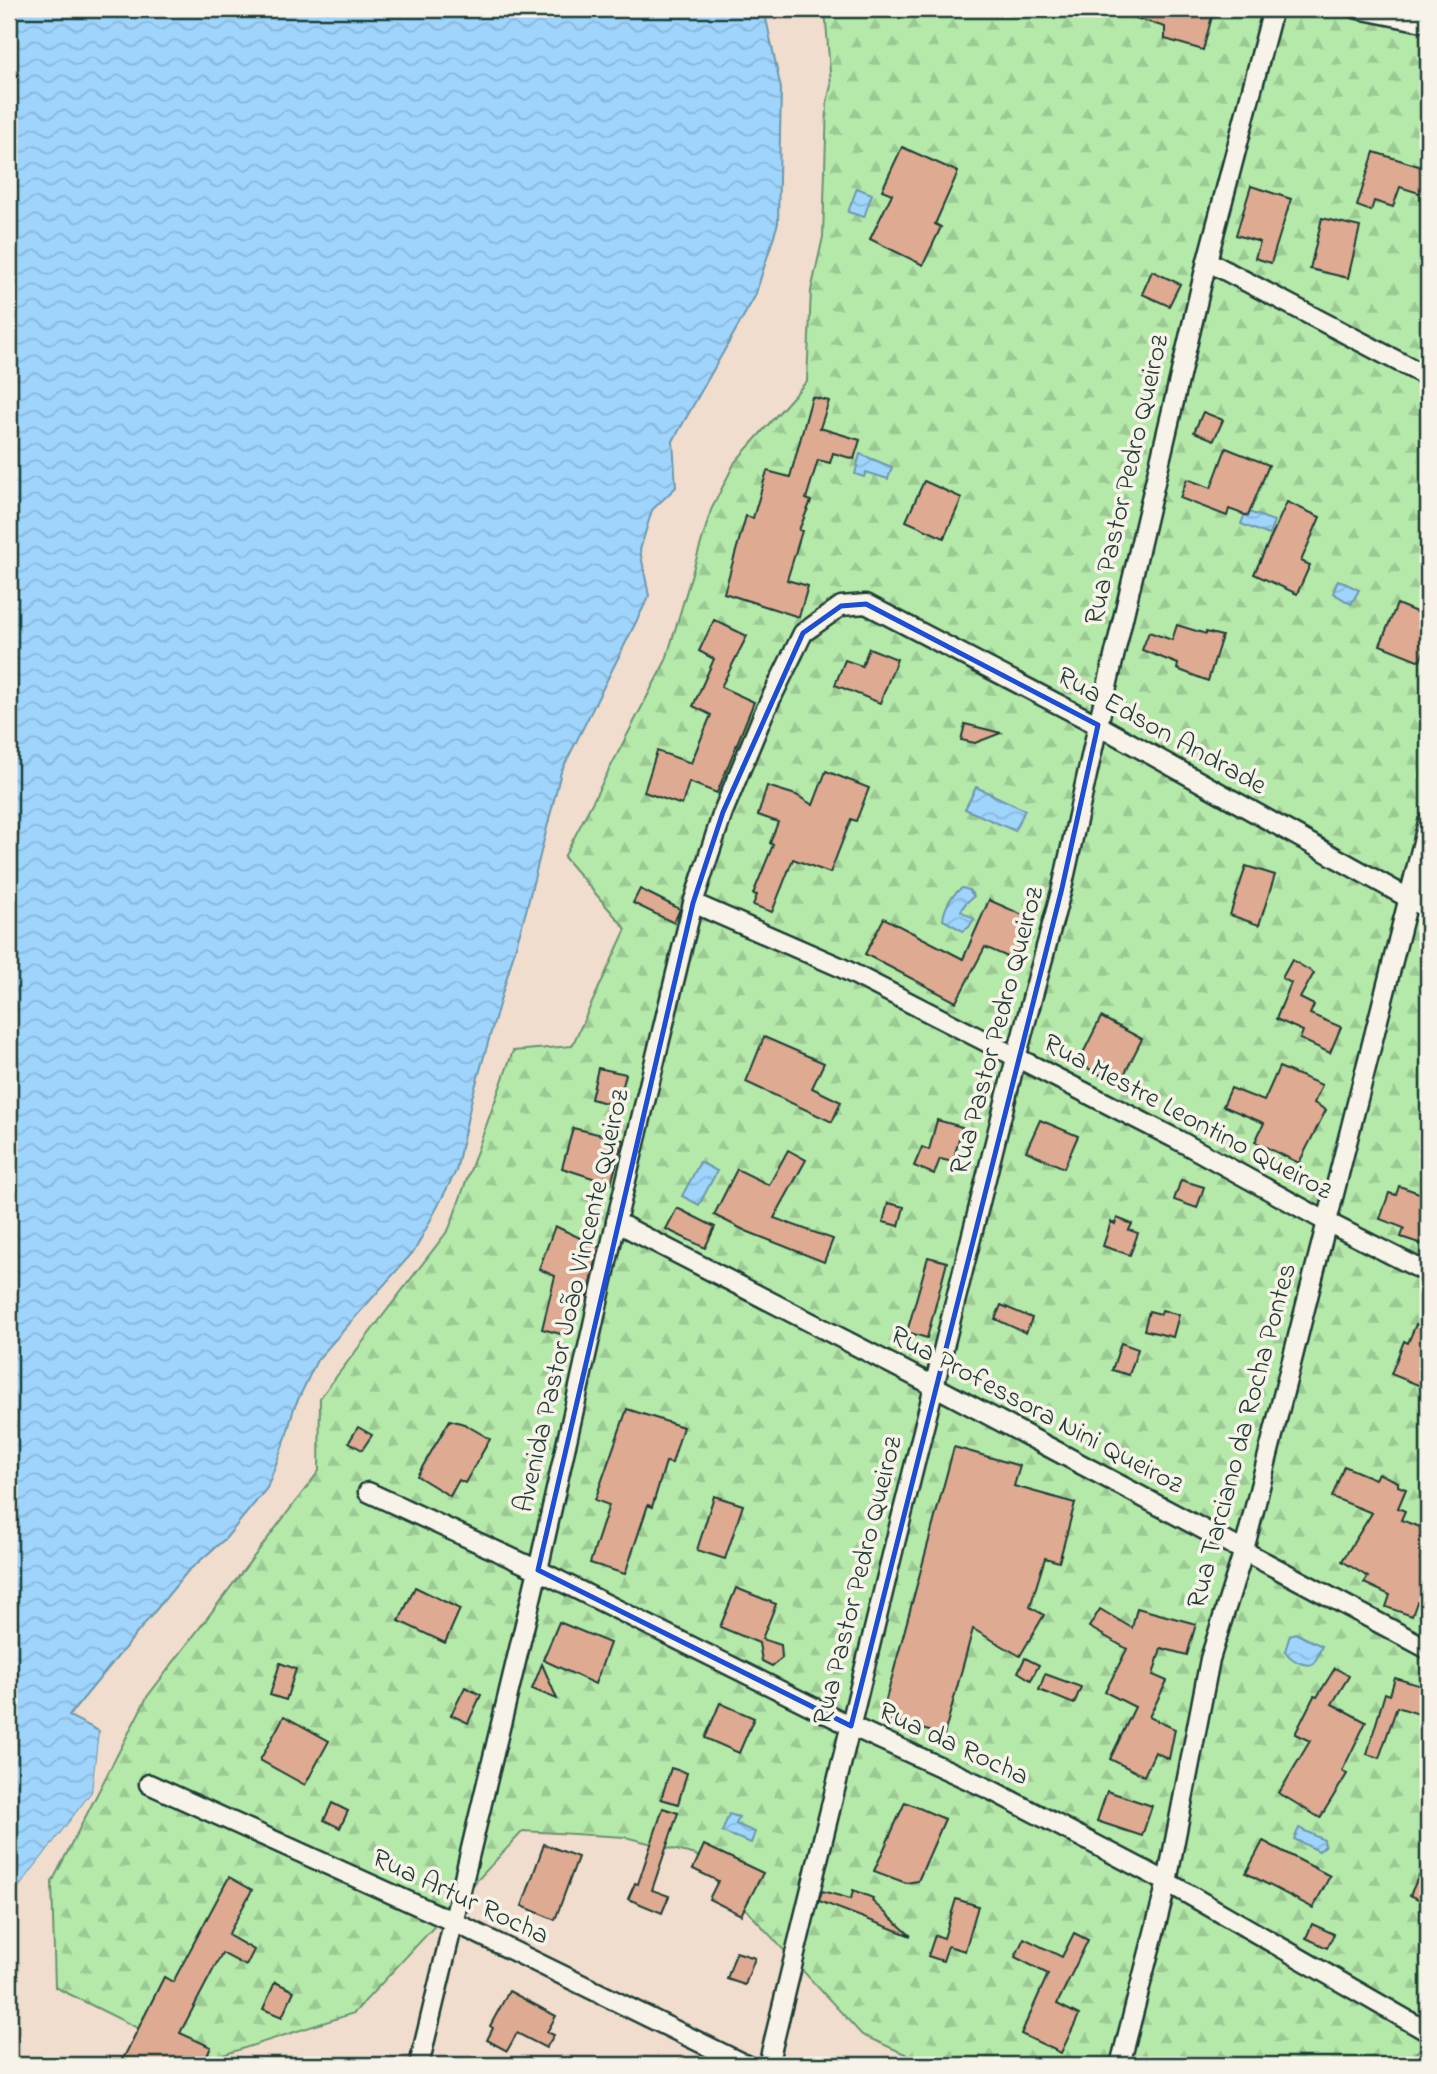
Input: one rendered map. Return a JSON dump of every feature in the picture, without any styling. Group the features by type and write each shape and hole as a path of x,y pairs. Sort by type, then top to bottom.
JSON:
{"street":[{"name":"Rua Pastor Pedro Queiroz","path":"768,2065 934,1386 1016,1058 1062,888 1207,261 1273,9"},
{"path":"1358,9 1428,23"},
{"path":"1207,261 1428,377"},
{"name":"Rua Edson Andrade","path":"866,604 1098,725 1428,909"},
{"name":"Avenida Pastor João Vincente Queiroz","path":"419,2065 538,1570 616,1222 694,903 723,812 763,715 803,633 841,606 866,604"},
{"name":"Rua Tarciano da Rocha Pontes","path":"1121,2065 1167,1882 1210,1658 1244,1550 1428,822"},
{"name":"Rua Mestre Leontino Queiroz","path":"694,903 840,967 1178,1140 1327,1222 1428,1273"},
{"name":"Rua Professora Nini Queiroz","path":"616,1222 934,1386 1428,1649"},
{"name":"Rua da Rocha","path":"368,1492 538,1570 851,1726 991,1790 1167,1882 1428,2032"},
{"name":"Rua Artur Rocha","path":"149,1784 454,1922 746,2065"}],"highlighted area":[{"path":"866,604 1098,725 1062,888 851,1726 538,1570 693,903 723,812 803,633 841,606"}],"green space":[{"path":"825,9 1428,9 1428,2040 1405,2065 930,2065 862,2035 696,1855 625,1837 523,1831 354,2013 204,2061 55,1987 52,1882 147,1697 319,1471 320,1398 449,1229 513,1051 572,1046 626,929 564,857 666,660 711,510 735,462 807,381 811,291 823,237 827,103 831,85"}],"water":[{"path":"9,9 764,9 781,89 778,223 755,296 673,441 676,487 652,510 640,550 649,596 561,772 526,911 472,1098 456,1171 415,1250 317,1360 294,1408 267,1488 226,1538 187,1572 69,1716 99,1731 92,1792 9,1901"},
{"path":"857,188 872,194 864,217 848,212"},
{"path":"860,454 892,467 888,479 866,472 864,477 855,474"},
{"path":"1246,511 1274,521 1269,535 1241,524"},
{"path":"1338,580 1359,590 1351,604 1333,593"},
{"path":"976,787 1025,810 1015,831 965,809"},
{"path":"962,888 969,890 974,896 961,911 974,919 963,931 943,920 949,902"},
{"path":"700,1162 717,1171 699,1205 682,1196"},
{"path":"1295,1633 1322,1646 1314,1664 1298,1662 1285,1651 1290,1635"},
{"path":"729,1814 739,1817 736,1824 755,1832 751,1843 722,1832"},
{"path":"1299,1828 1324,1840 1325,1846 1319,1851 1294,1839"}],"pier":[{"path":"99,1731 101,1739 95,1794 9,1904 92,1792"}],"building":[{"path":"1119,9 1214,9 1203,50 1165,39 1165,27 1119,13"},
{"path":"902,147 958,172 935,224 941,227 923,265 870,239 892,194 882,190"},
{"path":"1374,152 1428,169 1422,194 1400,187 1393,207 1374,201 1371,211 1357,206"},
{"path":"1251,186 1291,199 1271,263 1255,258 1260,242 1236,235"},
{"path":"1322,218 1360,227 1348,278 1310,269"},
{"path":"1152,271 1180,284 1169,306 1142,294"},
{"path":"812,397 829,401 820,428 860,440 854,459 833,453 830,463 818,460 806,499 811,501 799,530 802,531 787,580 808,586 799,617 724,593 746,516 753,518 767,471 790,477"},
{"path":"1203,412 1223,420 1214,440 1194,432"},
{"path":"1226,448 1269,465 1248,516 1229,509 1227,516 1180,498 1187,479 1211,488"},
{"path":"924,481 962,498 944,538 906,521"},
{"path":"1287,502 1320,517 1301,561 1310,565 1297,594 1254,574"},
{"path":"1397,604 1428,617 1428,640 1420,661 1380,645"},
{"path":"714,620 747,636 721,687 754,702 717,793 689,782 682,805 644,792 657,751 691,763 711,715 693,706 714,659 699,651"},
{"path":"1177,625 1222,636 1208,681 1177,669 1178,664 1142,650 1149,632 1172,640"},
{"path":"869,648 897,659 880,703 835,685 845,660 862,666"},
{"path":"965,724 1001,733 975,743 961,740"},
{"path":"826,771 869,788 856,821 851,819 830,873 793,859 772,912 753,905 757,895 753,894 773,845 770,843 778,822 758,815 767,786 796,795 813,805"},
{"path":"1246,866 1275,875 1259,925 1230,915"},
{"path":"640,889 680,909 674,923 633,903"},
{"path":"989,900 1034,920 1017,961 985,947 956,1002 865,954 884,918 963,959"},
{"path":"1292,960 1314,973 1300,998 1314,1005 1310,1014 1341,1027 1330,1053 1300,1039 1303,1031 1276,1019 1291,983 1282,978"},
{"path":"1101,1017 1142,1039 1119,1085 1078,1063"},
{"path":"764,1037 824,1063 812,1088 841,1102 832,1122 746,1082"},
{"path":"1279,1067 1322,1085 1314,1103 1326,1110 1299,1163 1255,1142 1264,1123 1223,1106 1231,1088 1264,1101"},
{"path":"598,1068 626,1074 618,1106 591,1099"},
{"path":"937,1120 962,1127 953,1162 940,1159 934,1174 914,1166 922,1147 929,1150"},
{"path":"1040,1120 1078,1136 1064,1168 1026,1151"},
{"path":"573,1128 623,1140 611,1184 562,1168"},
{"path":"788,1150 806,1160 774,1218 833,1239 824,1262 746,1231 714,1215 737,1169 769,1185"},
{"path":"1181,1180 1204,1187 1197,1208 1174,1200"},
{"path":"1399,1186 1428,1196 1428,1241 1424,1240 1422,1244 1401,1237 1404,1228 1380,1219 1389,1193 1396,1195"},
{"path":"888,1203 904,1207 899,1226 883,1222"},
{"path":"677,1208 715,1227 705,1248 666,1229"},
{"path":"1117,1218 1132,1224 1129,1230 1138,1233 1130,1255 1103,1246 1111,1222 1115,1224"},
{"path":"555,1226 599,1247 588,1297 580,1293 568,1336 542,1329 555,1276 539,1269"},
{"path":"928,1257 947,1262 927,1338 907,1332"},
{"path":"1001,1305 1032,1318 1026,1333 995,1319"},
{"path":"1162,1310 1179,1315 1173,1337 1144,1330 1149,1311 1161,1314"},
{"path":"1416,1324 1428,1329 1428,1389 1391,1374 1404,1341 1408,1343"},
{"path":"1121,1343 1138,1349 1129,1375 1112,1370"},
{"path":"627,1409 683,1427 672,1463 666,1462 652,1507 648,1505 625,1574 590,1563 609,1505 595,1500"},
{"path":"450,1420 464,1424 490,1439 465,1483 459,1480 450,1496 417,1476"},
{"path":"358,1427 372,1435 362,1450 349,1442"},
{"path":"954,1447 1020,1466 1014,1486 1075,1503 1059,1562 1045,1558 1030,1607 1044,1615 1020,1656 973,1629 944,1735 881,1718"},
{"path":"1344,1466 1375,1479 1378,1473 1398,1482 1398,1486 1406,1489 1398,1508 1405,1511 1401,1520 1428,1530 1420,1559 1428,1562 1428,1607 1417,1602 1412,1616 1386,1607 1390,1595 1364,1583 1368,1577 1342,1561 1372,1513 1332,1497"},
{"path":"714,1496 743,1505 725,1559 697,1550"},
{"path":"415,1587 460,1609 445,1643 399,1621"},
{"path":"736,1588 776,1604 762,1639 781,1645 782,1658 772,1666 762,1661 759,1643 720,1627"},
{"path":"1137,1608 1196,1624 1187,1655 1161,1648 1153,1675 1167,1681 1149,1717 1175,1729 1169,1759 1155,1752 1144,1776 1110,1759 1135,1707 1105,1692 1127,1649 1089,1627 1100,1609 1132,1628"},
{"path":"559,1622 610,1643 595,1684 543,1660"},
{"path":"1025,1658 1039,1665 1031,1680 1018,1672"},
{"path":"280,1663 296,1669 286,1700 270,1695"},
{"path":"542,1664 557,1699 532,1689"},
{"path":"1335,1668 1349,1676 1332,1704 1366,1722 1342,1771 1347,1774 1320,1818 1279,1793 1310,1741 1295,1734 1314,1696 1317,1697"},
{"path":"1045,1674 1081,1687 1074,1704 1039,1690"},
{"path":"1395,1678 1428,1688 1428,1717 1397,1707 1379,1758 1367,1754 1385,1693 1390,1695"},
{"path":"465,1687 481,1695 468,1723 451,1715"},
{"path":"720,1703 754,1718 739,1753 705,1738"},
{"path":"284,1716 329,1741 305,1785 260,1760"},
{"path":"671,1768 687,1773 678,1804 661,1799"},
{"path":"1107,1791 1152,1806 1142,1836 1097,1821"},
{"path":"905,1802 945,1819 918,1881 906,1883 874,1871"},
{"path":"332,1803 348,1811 340,1828 324,1820"},
{"path":"663,1808 678,1813 652,1890 669,1896 662,1913 628,1899 635,1883 638,1884"},
{"path":"1263,1841 1330,1876 1313,1908 1246,1873"},
{"path":"544,1844 578,1857 555,1920 522,1906"},
{"path":"704,1845 763,1873 741,1915 709,1899 718,1881 693,1869"},
{"path":"1428,1856 1428,1904 1410,1895"},
{"path":"229,1877 252,1890 228,1935 254,1950 246,1966 222,1953 180,2033 211,2047 203,2065 120,2065 164,1977 173,1982"},
{"path":"853,1890 873,1898 872,1901 911,1936 819,1901 822,1891 851,1899"},
{"path":"956,1899 978,1906 965,1951 948,1946 943,1961 928,1956 935,1935 944,1938"},
{"path":"1312,1924 1334,1934 1327,1948 1306,1938"},
{"path":"1074,1933 1088,1940 1057,2004 1079,2015 1061,2053 1021,2034 1048,1974 1015,1957 1024,1938 1062,1957"},
{"path":"736,1952 755,1958 745,1985 727,1979"},
{"path":"275,1982 294,1991 282,2017 263,2009"},
{"path":"509,1991 556,2016 547,2032 554,2035 546,2048 517,2033 507,2051 487,2040 493,2028 490,2026"}]}
